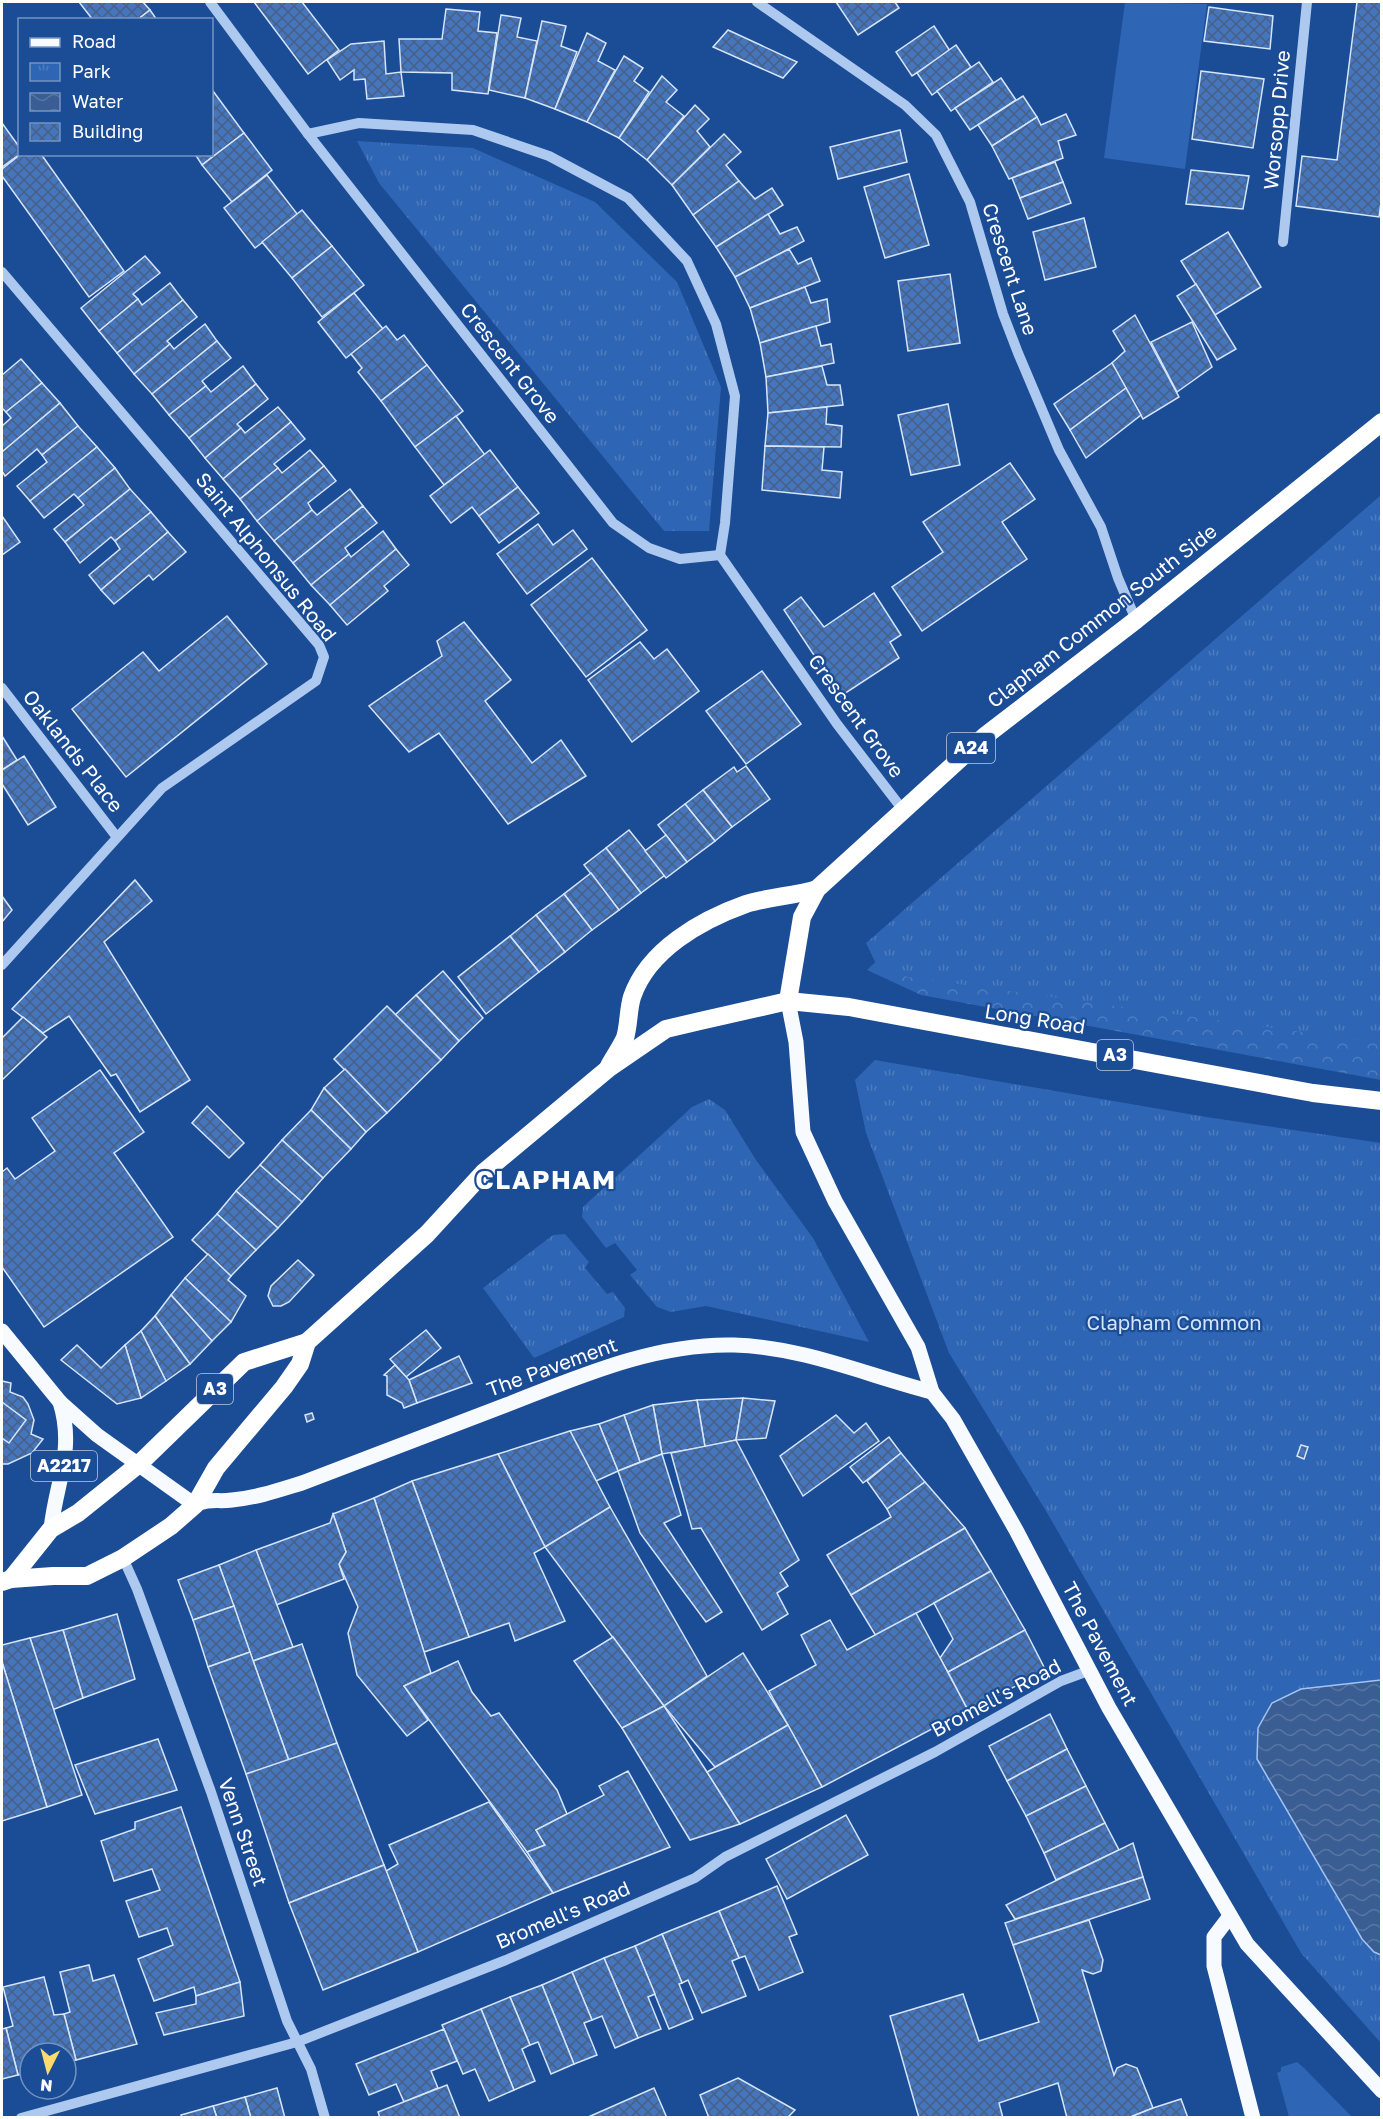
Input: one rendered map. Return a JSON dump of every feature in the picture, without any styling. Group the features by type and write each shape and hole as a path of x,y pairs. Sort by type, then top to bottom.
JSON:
{"highway":[{"name":"Clapham Common South Side","path":"788,1000 802,917 817,889 984,736 1136,620 1382,422"},
{"path":"609,1068 625,1038 632,997 651,964 670,946 702,923 748,904 817,889"},
{"name":"A3","path":"6,1580 51,1529 78,1513 139,1464 170,1437 244,1362 307,1341 420,1241 483,1173 609,1068 666,1029 788,1000"},
{"name":"Long Road","path":"788,1000 858,1009 1313,1093 1382,1101"},
{"name":"A3","path":"6,1580 87,1576 123,1558 171,1526 195,1505 216,1468 284,1387 300,1364 307,1341"}],"main road":[{"name":"The Pavement","path":"788,1000 798,1052 803,1132 835,1201 918,1347 932,1392 953,1419 1016,1530 1088,1671 1210,1876 1247,1944 1382,2091"},
{"name":"A2217","path":"2,1331 60,1402 96,1435 195,1505"},
{"name":"The Pavement","path":"195,1505 202,1501 230,1501 258,1496 302,1483 597,1371 672,1350 733,1345 791,1352 865,1371 932,1392"},
{"name":"A2217","path":"51,1529 54,1501 67,1456 60,1402"},
{"path":"1230,1916 1214,1936 1214,1966 1253,2118"}],"street":[{"name":"Crescent Grove","path":"210,2 308,134 613,523 649,548 680,559 720,555 837,724 903,810"},
{"name":"Crescent Lane","path":"757,2 905,105 936,135 970,202 1003,314 1031,385 1059,450 1101,527 1118,578 1136,620"},
{"name":"Worsopp Drive","path":"1282,242 1307,2"},
{"path":"308,134 359,123 473,130 549,156 628,198 687,261 716,324 735,396 725,524 720,555"},
{"name":"Saint Alphonsus Road","path":"2,272 319,645 324,657 316,681 162,788 116,836 2,965"},
{"name":"Oaklands Place","path":"2,688 116,836"},
{"name":"Venn Street","path":"123,1558 137,1589 211,1792 287,2021 311,2069 325,2118"},
{"name":"Bromell's Road","path":"21,2118 297,2042 495,1964 695,1878 725,1857 935,1752 1039,1694 1088,1671"}],"green space":[{"path":"1125,2 1207,4 1185,169 1104,158"},
{"path":"357,141 473,148 595,202 677,282 721,387 709,531 664,531 379,183"},
{"path":"1381,495 1381,1043 908,977 877,966 866,943"},
{"path":"1092,755 1381,1014 1381,1080 921,995 867,970"},
{"name":"Clapham Common","path":"875,1060 1206,1117 1381,1143 1381,2043 1301,1953 1046,1511 949,1353 866,1133 855,1080"},
{"path":"709,1099 725,1110 756,1160 813,1238 869,1342 706,1306 671,1312 657,1307 630,1275 637,1270 615,1243 606,1248 582,1217 583,1207 692,1107"},
{"path":"565,1234 589,1262 585,1268 607,1294 613,1292 625,1308 624,1317 534,1358 483,1288 553,1235"},
{"path":"1297,2062 1352,2117 1289,2117 1277,2073 1281,2071 1281,2067"}],"water":[{"path":"1382,1680 1381,1955 1374,1952 1362,1939 1257,1759 1258,1728 1272,1703 1301,1689"}],"building":[{"path":"79,2 143,2 150,10 140,18 91,18"},
{"path":"254,2 302,2 339,50 308,74"},
{"path":"836,2 895,2 899,8 858,35"},
{"path":"1357,2 1382,2 1382,195 1379,217 1296,206 1302,156 1337,160"},
{"path":"1209,7 1273,16 1270,49 1204,41"},
{"path":"446,9 480,12 478,31 497,33 488,94 452,90 452,73 401,72 399,39 442,39"},
{"path":"150,10 156,18 140,18"},
{"path":"501,15 521,18 517,37 537,41 525,98 489,90"},
{"path":"542,21 566,26 561,46 577,52 555,109 525,98"},
{"path":"934,26 950,51 912,76 896,52"},
{"path":"728,30 797,62 783,78 713,47"},
{"path":"587,33 606,43 598,61 615,70 587,122 555,109"},
{"path":"384,41 386,74 401,72 404,96 367,99 365,79 354,80 354,70 340,80 327,60 351,44"},
{"path":"956,45 971,67 932,95 917,73"},
{"path":"624,56 643,68 634,81 649,92 619,138 587,122"},
{"path":"979,62 993,82 951,111 937,91"},
{"path":"1201,71 1264,79 1253,148 1192,139"},
{"path":"662,76 677,90 666,102 684,116 647,160 619,138"},
{"path":"1001,78 1016,100 970,130 955,108"},
{"path":"213,91 244,133 202,165 196,156 213,156"},
{"path":"1023,96 1037,117 992,146 978,125"},
{"path":"695,105 709,119 697,131 710,147 672,185 647,160"},
{"path":"1066,114 1076,135 1058,141 1063,158 1009,179 992,146 1037,117 1041,125"},
{"path":"2,123 18,145 18,155 2,167"},
{"path":"900,130 907,162 838,179 830,147"},
{"path":"244,133 272,170 232,202 202,165"},
{"path":"724,134 741,152 726,165 739,181 693,215 672,185"},
{"path":"18,156 42,156 124,271 89,297 2,176 2,169"},
{"path":"1055,162 1063,182 1020,198 1012,178"},
{"path":"1191,170 1249,176 1243,209 1186,204"},
{"path":"909,174 929,245 885,258 864,187"},
{"path":"267,175 298,215 255,248 224,208"},
{"path":"739,181 755,199 772,188 783,205 716,247 693,215"},
{"path":"1063,182 1071,203 1028,219 1020,198"},
{"path":"302,210 332,246 292,278 262,242"},
{"path":"768,214 780,234 797,227 804,241 735,277 716,247"},
{"path":"1084,218 1096,267 1045,280 1033,232"},
{"path":"1228,232 1261,287 1215,315 1181,261"},
{"path":"332,246 364,285 322,317 292,278"},
{"path":"789,249 798,264 811,258 820,281 750,308 735,277"},
{"path":"145,256 160,273 133,294 138,299 99,331 81,308"},
{"path":"950,274 960,343 908,351 898,281"},
{"path":"170,283 183,300 117,353 99,331 138,299 142,305"},
{"path":"1196,284 1236,349 1217,360 1177,296"},
{"path":"805,287 811,303 827,299 830,322 760,343 750,308"},
{"path":"354,293 383,329 346,358 318,322"},
{"path":"183,300 197,317 167,341 170,344 134,374 117,353"},
{"path":"1135,315 1179,397 1143,419 1112,363 1125,351 1113,331"},
{"path":"1192,322 1212,367 1177,392 1151,342"},
{"path":"205,324 217,341 152,394 134,374 170,344 174,349"},
{"path":"386,326 397,340 404,335 427,365 381,401 358,372 362,368 351,354"},
{"path":"816,326 821,346 831,344 834,363 766,377 760,343"},
{"path":"217,341 231,358 202,381 206,386 169,415 152,394"},
{"path":"21,359 42,383 6,412 2,408 2,375"},
{"path":"1112,363 1126,388 1070,430 1054,404"},
{"path":"427,365 463,411 415,447 381,401"},
{"path":"243,366 256,384 189,438 169,415 206,386 211,392"},
{"path":"822,366 827,385 840,385 843,405 768,413 766,377"},
{"path":"42,383 60,403 2,452 2,426 11,418 6,412"},
{"path":"256,384 268,399 237,424 241,428 205,458 189,438"},
{"path":"1126,388 1141,415 1086,458 1070,430"},
{"path":"60,403 78,426 42,455 37,449 5,476 2,471 2,452"},
{"path":"948,404 960,465 911,475 898,415"},
{"path":"278,407 291,422 223,479 205,458 241,428 245,433"},
{"path":"827,407 826,424 842,426 841,447 765,446 768,413"},
{"path":"456,416 485,455 444,485 415,447"},
{"path":"291,422 305,439 274,464 278,468 240,499 223,479"},
{"path":"78,426 97,447 30,501 17,486 47,462 42,455"},
{"path":"765,446 824,447 822,470 842,472 840,498 762,490"},
{"path":"97,447 115,468 78,498 74,494 44,518 30,501"},
{"path":"310,450 324,466 257,521 240,499 278,468 282,473"},
{"path":"490,450 518,487 479,516 472,507 451,523 430,496"},
{"path":"1010,463 1035,499 1002,522 1027,559 922,631 892,587 943,552 923,522"},
{"path":"324,466 336,481 308,503 312,510 274,541 257,521"},
{"path":"115,468 130,489 65,542 54,529 84,505 78,498"},
{"path":"518,487 539,513 499,543 479,516"},
{"path":"130,489 151,512 115,541 111,537 80,563 65,542"},
{"path":"350,489 363,506 293,563 274,541 312,510 317,515"},
{"path":"363,506 377,523 345,548 349,554 311,585 293,563"},
{"path":"151,512 168,532 101,590 89,575 120,549 115,541"},
{"path":"2,516 20,542 2,555"},
{"path":"538,524 553,545 573,530 587,549 527,594 497,554"},
{"path":"383,531 396,549 330,605 311,585 349,554 351,557"},
{"path":"168,532 186,552 153,580 149,575 114,604 101,590"},
{"path":"396,549 409,565 384,586 388,591 347,625 330,605"},
{"path":"592,558 647,630 586,677 531,605"},
{"path":"874,593 901,635 890,642 899,658 841,696 784,610 801,597 824,627"},
{"path":"227,616 267,664 126,777 72,709 143,652 159,671"},
{"path":"464,622 511,680 485,701 532,763 561,740 586,776 508,824 439,733 409,752 369,706 442,656 437,641"},
{"path":"640,642 654,659 667,649 699,691 632,742 588,680"},
{"path":"762,671 801,724 746,764 706,711"},
{"path":"2,736 17,760 2,770"},
{"path":"24,756 56,807 28,825 2,784 2,770"},
{"path":"746,766 770,799 732,827 703,790 734,767 737,772"},
{"path":"703,790 732,827 715,841 685,804"},
{"path":"685,804 715,841 687,862 658,825"},
{"path":"629,830 665,875 641,893 606,848"},
{"path":"666,835 687,862 666,878 645,851"},
{"path":"606,848 641,893 619,910 584,865"},
{"path":"591,873 619,910 592,930 564,894"},
{"path":"135,880 152,901 104,942 190,1080 140,1112 116,1074 111,1076 69,1016 43,1033 12,1009"},
{"path":"564,894 592,930 565,952 536,915"},
{"path":"2,896 12,910 2,922"},
{"path":"536,915 565,952 539,972 510,936"},
{"path":"510,936 539,972 486,1014 458,977"},
{"path":"443,971 483,1018 459,1041 416,995"},
{"path":"416,995 459,1041 441,1060 395,1015"},
{"path":"387,1006 441,1060 387,1113 334,1059"},
{"path":"23,1017 47,1037 2,1080 2,1038"},
{"path":"345,1069 387,1113 366,1132 324,1088"},
{"path":"100,1070 144,1132 114,1153 173,1237 44,1327 2,1267 2,1172 7,1168 15,1179 55,1151 32,1118"},
{"path":"324,1088 366,1132 351,1149 311,1110"},
{"path":"207,1106 244,1143 229,1158 192,1123"},
{"path":"311,1110 351,1149 323,1178 282,1140"},
{"path":"282,1140 323,1178 302,1202 260,1165"},
{"path":"260,1165 302,1202 278,1228 236,1191"},
{"path":"236,1191 278,1228 256,1250 217,1214"},
{"path":"217,1214 256,1250 231,1276 192,1240"},
{"path":"208,1254 231,1276 228,1280 246,1296 231,1322 185,1278"},
{"path":"298,1260 314,1275 289,1302 281,1306 273,1306 268,1296 271,1286"},
{"path":"185,1278 231,1322 212,1341 171,1295"},
{"path":"171,1295 212,1341 190,1364 155,1316"},
{"path":"155,1316 190,1364 166,1381 141,1331"},
{"path":"426,1330 441,1348 406,1377 390,1359"},
{"path":"141,1331 166,1381 141,1398 125,1345"},
{"path":"77,1345 101,1368 125,1345 141,1398 117,1404 61,1360"},
{"path":"459,1356 472,1383 417,1403 409,1380"},
{"path":"395,1365 409,1380 417,1403 404,1408 402,1403 387,1395 387,1376 384,1375"},
{"path":"2,1381 11,1383 10,1392 23,1397 28,1404 34,1420 31,1434 43,1439 32,1453 8,1464 2,1464"},
{"path":"743,1398 736,1440 705,1447 697,1400"},
{"path":"743,1398 775,1401 766,1438 736,1440"},
{"path":"697,1400 705,1447 662,1454 653,1405"},
{"path":"2,1402 26,1420 9,1443 2,1438"},
{"path":"653,1405 662,1454 640,1462 624,1415"},
{"path":"312,1413 314,1419 307,1422 305,1415"},
{"path":"624,1415 640,1462 618,1471 599,1424"},
{"path":"836,1415 854,1433 866,1423 879,1441 803,1496 780,1456"},
{"path":"599,1424 618,1471 596,1481 570,1431"},
{"path":"570,1431 610,1507 545,1547 498,1454"},
{"path":"889,1437 901,1453 863,1483 850,1467"},
{"path":"736,1440 799,1560 780,1573 788,1586 777,1593 788,1614 762,1630 701,1528 692,1529 671,1453"},
{"path":"1301,1445 1308,1447 1304,1459 1297,1456"},
{"path":"901,1453 925,1482 887,1509 867,1481"},
{"path":"498,1454 545,1547 534,1553 565,1621 515,1641 509,1623 469,1637 412,1481"},
{"path":"662,1454 681,1515 664,1523 722,1612 706,1622 640,1533 618,1471"},
{"path":"412,1481 469,1637 424,1652 374,1498"},
{"path":"925,1482 965,1528 851,1595 827,1555 891,1517 887,1509"},
{"path":"374,1498 431,1673 404,1686 428,1720 407,1736 357,1675 348,1633 358,1607 339,1564 346,1552 333,1514"},
{"path":"610,1507 707,1676 664,1706 545,1547"},
{"path":"333,1514 346,1552 339,1564 344,1579 276,1605 256,1550 330,1523"},
{"path":"965,1528 991,1571 876,1636 851,1595"},
{"path":"256,1550 293,1647 253,1661 219,1565"},
{"path":"219,1565 234,1606 193,1620 178,1580"},
{"path":"991,1571 1025,1630 948,1672 940,1658 953,1639 934,1603"},
{"path":"234,1606 250,1652 208,1667 193,1620"},
{"path":"916,1613 968,1710 822,1787 769,1691 816,1665 801,1635 830,1620 847,1650"},
{"path":"117,1614 135,1679 83,1698 63,1630"},
{"path":"63,1630 83,1698 52,1710 30,1638"},
{"path":"1025,1630 1046,1671 968,1710 948,1672"},
{"path":"613,1637 664,1706 622,1728 574,1661"},
{"path":"30,1638 82,1795 47,1807 2,1662 2,1645"},
{"path":"302,1644 337,1743 289,1761 253,1661"},
{"path":"250,1652 289,1761 246,1774 208,1667"},
{"path":"743,1653 788,1725 715,1767 664,1706"},
{"path":"458,1661 472,1692 491,1716 499,1713 557,1790 567,1814 536,1830 545,1845 527,1852 404,1686"},
{"path":"2,1662 47,1807 2,1821"},
{"path":"664,1706 740,1824 690,1840 622,1728"},
{"path":"1050,1714 1067,1749 1007,1781 989,1746"},
{"path":"788,1725 822,1787 740,1824 707,1772"},
{"path":"158,1739 177,1790 95,1814 75,1765"},
{"path":"337,1743 384,1865 289,1903 246,1774"},
{"path":"1067,1749 1086,1786 1026,1816 1007,1781"},
{"path":"628,1771 670,1847 553,1893 527,1852 545,1845 536,1830 604,1795 599,1786"},
{"path":"1086,1786 1105,1823 1044,1853 1026,1816"},
{"path":"489,1802 553,1893 418,1952 386,1871 398,1864 389,1845"},
{"path":"181,1807 240,1982 196,1996 194,1987 154,2001 138,1959 173,1945 167,1928 139,1937 126,1901 160,1890 152,1869 114,1881 101,1841 135,1829 135,1822"},
{"path":"846,1815 868,1855 787,1899 766,1859"},
{"path":"1105,1823 1119,1850 1056,1880 1044,1853"},
{"path":"1133,1843 1143,1877 1015,1919 1006,1905"},
{"path":"384,1865 418,1952 323,1990 289,1903"},
{"path":"1143,1877 1150,1899 1013,1945 1005,1923"},
{"path":"777,1886 797,1934 789,1937 803,1972 759,1990 745,1956 739,1958 719,1911"},
{"path":"719,1911 739,1958 732,1961 746,1996 702,2013 688,1980 682,1983 662,1934"},
{"path":"1089,1920 1103,1960 1101,1971 1093,1974 1082,1970 1114,2075 1117,2068 1126,2064 1137,2068 1153,2108 1128,2118 1067,2118 1058,2083 999,2103 1003,2118 919,2118 890,2016 963,1994 979,2041 1039,2022 1013,1945"},
{"path":"662,1934 682,1983 679,1984 693,2019 669,2029 635,1946"},
{"path":"635,1946 655,1994 648,1997 661,2029 638,2038 604,1958"},
{"path":"604,1958 638,2038 615,2048 602,2016 592,2020 572,1972"},
{"path":"89,1965 93,1981 114,1975 137,2044 78,2059 78,2041 71,2041 64,2014 70,2012 60,1972"},
{"path":"572,1972 592,2020 584,2023 597,2055 574,2064 542,1985"},
{"path":"44,1977 54,2015 64,2014 71,2041 18,2041 18,2075 6,2028 13,2026 3,1987"},
{"path":"240,1982 244,2016 164,2035 156,2013 196,2004 196,1996"},
{"path":"542,1985 574,2064 551,2074 538,2042 530,2045 510,1997"},
{"path":"510,1997 530,2045 522,2049 535,2081 514,2090 481,2009"},
{"path":"481,2009 514,2090 489,2101 475,2069 463,2074 442,2025"},
{"path":"6,2028 18,2075 2,2079 2,2029"},
{"path":"444,2029 457,2061 431,2071 438,2088 404,2102 396,2084 369,2095 356,2064"},
{"path":"738,2078 795,2110 787,2118 709,2118 700,2095"},
{"path":"447,2085 460,2118 380,2118 378,2112"},
{"path":"277,2088 285,2118 251,2118 245,2097"},
{"path":"654,2088 667,2118 586,2118"},
{"path":"245,2097 251,2118 217,2118 213,2106"},
{"path":"1181,2099 1188,2118 1128,2118 1153,2108"},
{"path":"213,2106 217,2118 182,2118 181,2115"}],"district":[{"name":"CLAPHAM","path":"546,1180"}]}
